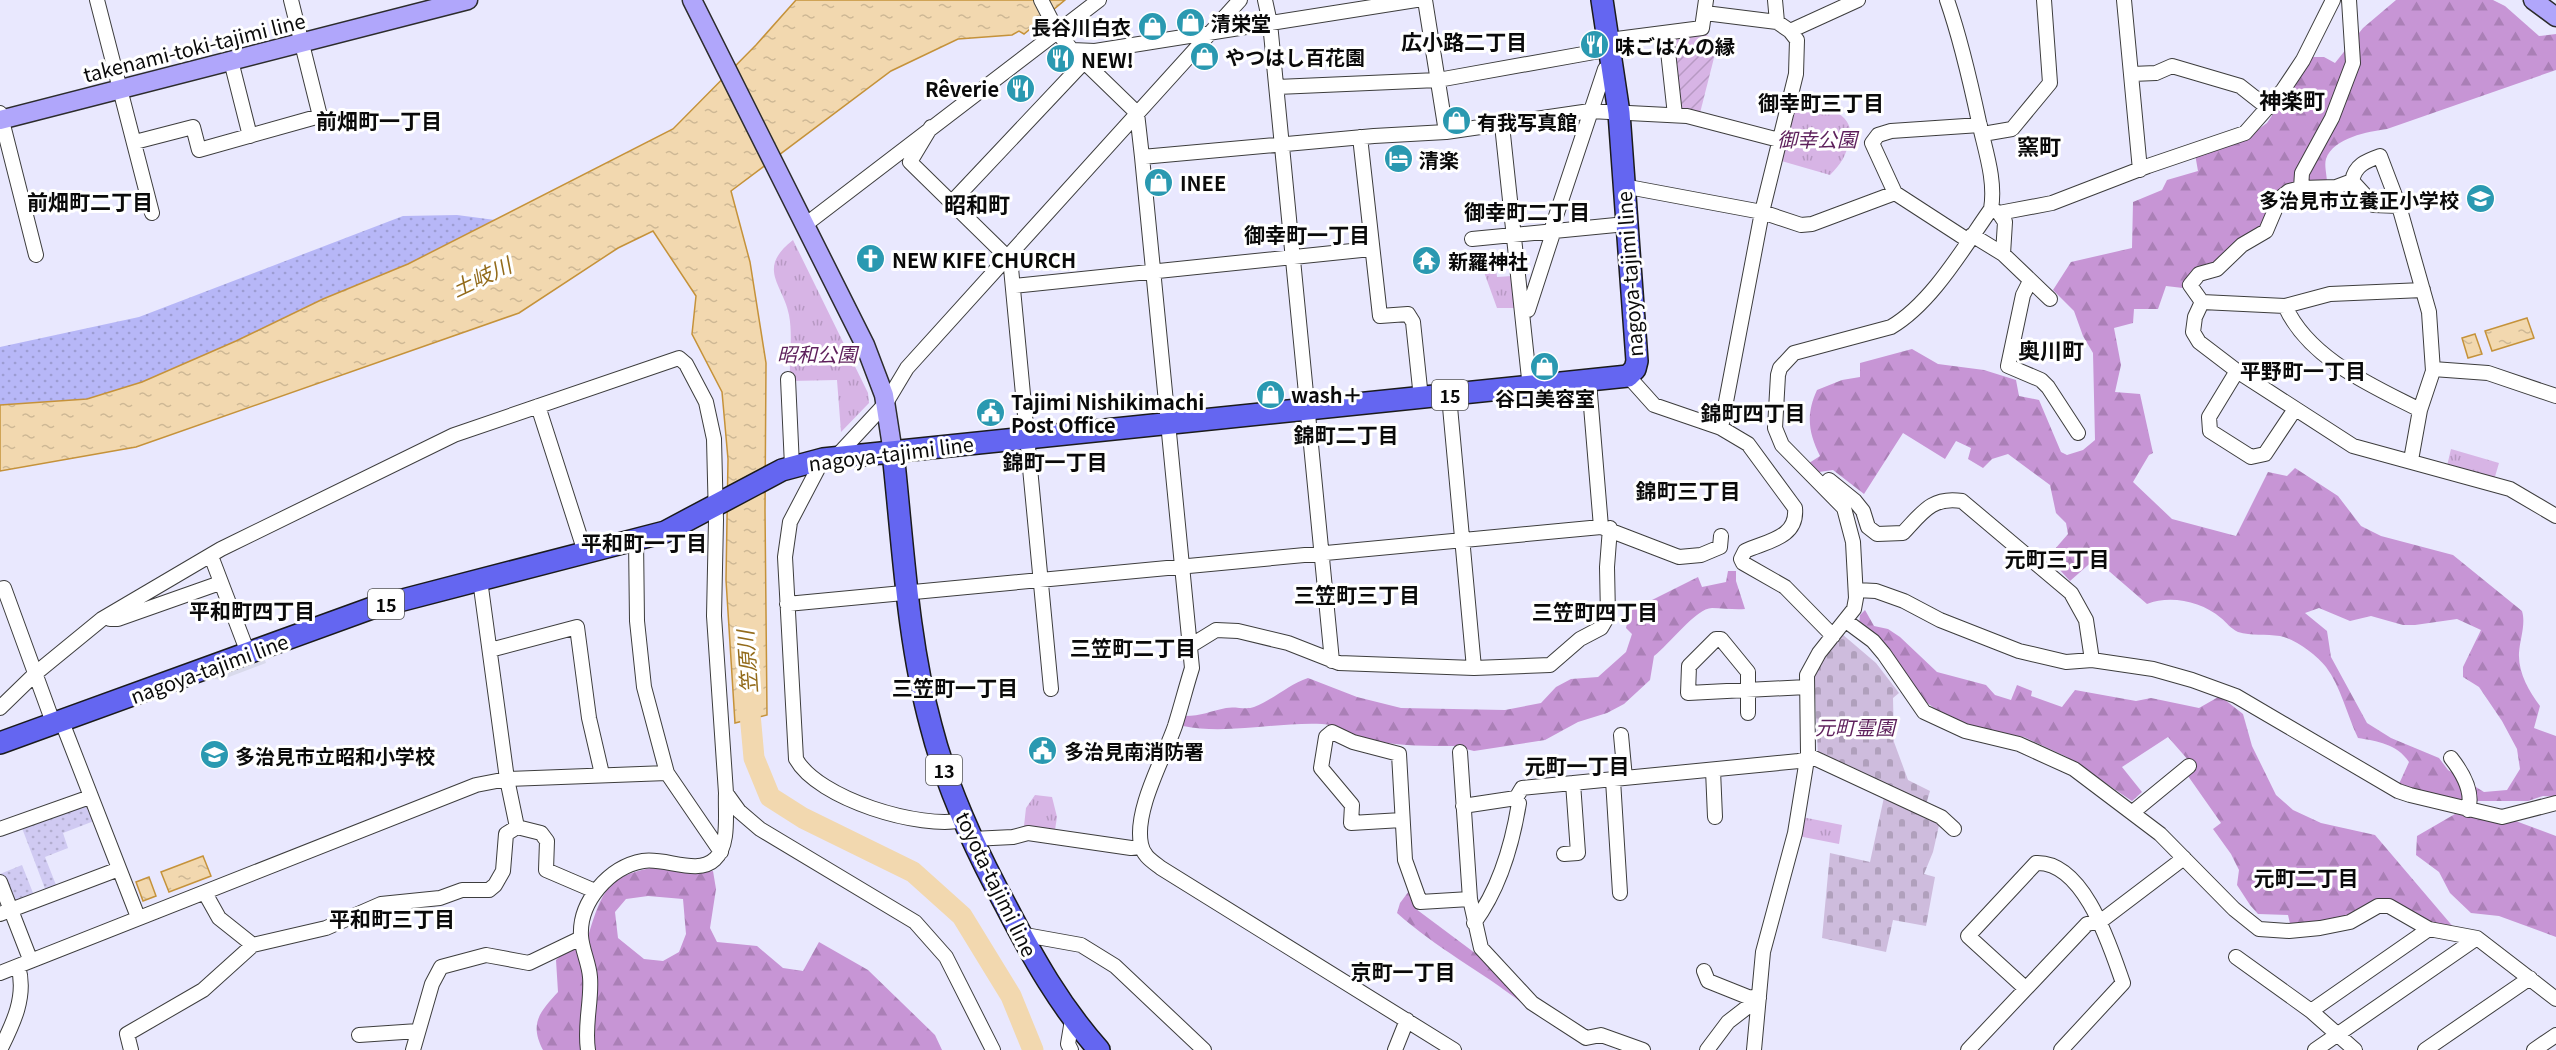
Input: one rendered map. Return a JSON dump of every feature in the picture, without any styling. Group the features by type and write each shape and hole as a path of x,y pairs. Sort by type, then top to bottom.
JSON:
{"main road":[{"name":"nagoya-tajimi line","path":"0,743 372,608 665,532 718,502 787,468 829,458 1589,382 1628,376 1635,369 1637,362 1619,113 1608,53 1602,0"},
{"name":"toyota-tajimi line","path":"893,453 908,593 930,725 942,765 968,830 1020,934 1072,1020 1099,1050"}],"street":[{"path":"97,0 152,213"},
{"path":"135,142 193,127 199,150 320,116 291,0"},
{"name":"takenami-toki-tajimi line","path":"1,118 302,43 437,5 468,0"},
{"path":"692,0 866,345 886,403 893,453"},
{"path":"1041,0 1058,33 1083,63 1137,113 1192,668 1175,726 1156,769 1139,832 1141,847 1146,857 1161,868 1454,1050"},
{"path":"803,221 1058,33 1099,0"},
{"path":"1141,847 1131,848 1028,833 1013,837 968,830 951,823 878,812 826,788 802,769 794,747 785,557 790,522 829,458 886,403 907,368 1240,0"},
{"path":"1265,0 1270,23 1277,87 1332,661"},
{"path":"1072,50 1095,51 1416,0"},
{"path":"1425,0 1446,132"},
{"path":"1775,0 1777,22"},
{"path":"1790,30 1858,0"},
{"path":"1947,0 1962,43 1981,129 1995,211 2005,222 2003,254"},
{"path":"2044,0 2050,83 2012,129 1891,130 1878,135 1872,142 1895,193 1970,238 2003,254 2050,299"},
{"path":"2124,0 2140,170"},
{"path":"1754,1050 1762,952 1795,833 1807,759 1807,675 1812,664 1854,609 1856,590 1853,542 1844,508 1782,445 1777,436 1775,428 1780,368 1794,353 1891,327 1901,321 1925,297 1970,238 1995,211 2052,203 2245,133 2268,108 2302,60 2333,0"},
{"path":"2301,189 2302,172 2332,118 2353,63 2349,0"},
{"path":"2533,0 2556,17"},
{"path":"1277,87 1438,80 1608,53 1666,33 1702,28 1706,7 1777,22 1790,30 1797,40 1796,74 1762,212 1721,428"},
{"path":"1666,33 1676,115"},
{"path":"1528,310 1608,53"},
{"path":"231,61 250,136"},
{"path":"951,203 1083,63"},
{"path":"2132,74 2156,74 2172,66 2241,86 2268,108"},
{"path":"1142,157 1360,137 1446,132 1590,111 1676,115 1779,140"},
{"path":"1,118 36,255"},
{"path":"1502,125 1530,388"},
{"path":"931,127 909,162 1006,257 1013,286 1051,689"},
{"path":"1360,137 1380,315 1408,314 1413,321 1421,398"},
{"path":"2352,181 2354,173 2363,162 2380,156 2399,206 2429,312 2433,369 2420,410 2411,460"},
{"path":"2202,302 2190,285 2199,274 2217,269 2242,245 2266,231 2280,198 2289,191 2336,187 2352,181"},
{"path":"2352,181 2374,205 2399,206"},
{"path":"1623,186 1762,212 1801,225 1812,224 1895,193"},
{"path":"1472,239 1626,224"},
{"path":"1013,286 1371,249"},
{"path":"2030,281 2023,295 2008,366 2041,380 2078,433"},
{"path":"2202,302 2285,306 2330,294 2423,290"},
{"path":"2202,302 2193,332 2199,342 2237,371 2353,446 2411,460 2510,489 2556,516"},
{"path":"2285,306 2291,318 2310,342 2332,360 2367,383 2420,410"},
{"path":"0,708 36,673 102,619 211,556 453,435 679,358 686,364 706,402 714,439 718,502 714,616 726,793 721,852 713,861 700,867 643,861 616,873 595,891 581,920 581,938 590,977 585,1033 588,1050"},
{"path":"2433,369 2488,374 2556,396"},
{"path":"2237,371 2209,417 2210,431 2252,456 2265,454 2295,409"},
{"path":"1628,376 1654,405 1721,428 1748,444 1796,508 1796,519 1792,528 1783,536 1745,551 1741,559 1743,563 1785,587 1833,636"},
{"path":"787,468 788,379"},
{"path":"1190,646 1216,630 1238,631 1288,643 1332,661 1474,668 1550,665 1580,639 1601,628 1608,616 1606,528 1589,382"},
{"path":"1449,396 1474,668"},
{"path":"538,406 585,552"},
{"path":"1812,476 1829,480 1855,501 1863,511 1868,527 1877,534 1903,533 1932,504 1945,498 1962,501 2071,593 2086,621 2092,660"},
{"path":"787,604 1606,528 1686,558 1720,547 1720,536"},
{"path":"636,539 637,621 644,687 667,773 721,852"},
{"path":"211,556 248,653"},
{"path":"480,580 507,779 517,827"},
{"path":"102,619 118,619 220,583"},
{"path":"0,589 4,588 36,673 90,797 138,917"},
{"path":"1856,590 1876,591 1904,600 1940,620 2019,651 2066,662 2092,660 2153,669 2236,696 2398,791 2502,817 2556,803"},
{"path":"1846,621 1873,641 1924,712 1965,731 2019,744 2041,752 2074,769 2133,812 2184,858 2234,909 2259,929 2289,932 2320,928 2350,922 2378,906 2389,906 2429,929 2477,938 2556,999"},
{"path":"490,650 577,627 589,718 602,774"},
{"path":"1748,713 1748,689 1748,672 1721,639 1716,639 1689,666 1688,693 1748,689 1807,687"},
{"path":"1402,820 1351,823 1352,806 1322,768 1326,737 1332,732 1353,742 1399,754 1406,860 1420,902 1470,900"},
{"path":"1620,893 1621,735"},
{"path":"1460,752 1470,900 1481,948 1532,1003 1586,1038 1601,1035 1643,1050"},
{"path":"1516,798 1522,788 1812,758 1941,817 1954,829"},
{"path":"2451,758 2463,774 2471,802 2468,810"},
{"path":"2133,812 2189,766"},
{"path":"1713,770 1715,817"},
{"path":"0,973 476,785 507,779 667,773"},
{"path":"1564,854 1578,853 1573,783"},
{"path":"726,793 739,811 760,829 915,922 946,957 993,1050"},
{"path":"0,830 90,797"},
{"path":"1463,806 1516,798"},
{"path":"1474,923 1487,906 1508,857 1519,803 1516,798"},
{"path":"131,1050 128,1034 203,990 253,945 326,928 381,904 440,898 462,890 489,890 495,885 503,871 506,834 517,827 541,833 547,841 546,870 595,891"},
{"path":"1968,1050 2087,924 2101,921 2184,858"},
{"path":"2025,988 1968,936 2036,863 2048,862 2079,886 2101,921 2123,983 2061,1050"},
{"path":"5,912 119,869"},
{"path":"0,882 5,912 24,963 23,982 15,1021 0,1050"},
{"path":"205,892 219,918 253,945"},
{"path":"2311,1011 2429,929"},
{"path":"1020,934 1081,945 1107,960 1204,1050"},
{"path":"413,1050 432,984 441,967 486,955 529,963 581,938"},
{"path":"2315,1050 2477,938"},
{"path":"2236,957 2311,1011 2355,1050"},
{"path":"1704,971 1708,981 1749,997 1760,998"},
{"path":"2425,1050 2530,978"},
{"path":"1707,1050 1728,1022 1760,998"},
{"path":"1071,1050 1068,1044 1072,1020"},
{"path":"1395,1050 1407,1020"},
{"path":"359,1035 418,1031"},
{"path":"2534,1050 2556,1035"},
{"path":"1578,1050 1586,1038"}],"shaded area":[{"path":"263,655 266,663 221,680 210,678"},
{"path":"87,803 94,821 63,833 68,848 45,857 58,890 47,894 22,828"},
{"path":"22,865 35,898 11,907 0,874"}],"green space":[{"path":"2396,0 2493,0 2505,6 2539,36 2556,34 2556,70 2387,129 2352,137 2336,145 2326,159 2327,182 2287,187 2258,229 2214,264 2188,277 2183,288 2166,286 2158,309 2134,309 2133,323 2114,328 2121,365 2115,392 2140,394 2153,453 2149,455 2133,482 2172,519 2236,536 2268,472 2287,476 2295,468 2338,496 2361,526 2381,536 2453,555 2522,611 2520,668 2528,688 2540,706 2534,728 2556,736 2556,797 2543,796 2528,801 2464,801 2414,791 2399,784 2409,762 2393,747 2358,738 2340,692 2326,667 2299,644 2280,636 2238,632 2213,612 2185,601 2165,600 2147,604 2095,559 2070,581 2048,557 2068,534 2066,523 2056,513 2050,485 2008,454 1992,459 1983,468 1968,459 1971,448 1956,441 1945,459 1903,433 1864,494 1833,470 1812,473 1806,465 1820,456 1810,423 1811,407 1817,390 1842,380 1860,377 1860,363 1912,349 1938,364 1984,370 2016,380 2019,396 2039,400 2061,452 2067,455 2083,450 2095,440 2093,353 2083,336 2074,311 2053,290 2071,262 2132,248 2133,202 2162,190 2167,180 2198,171 2195,154 2249,136 2267,123 2311,57 2324,57 2335,63 2363,28","holes":["2319,608 2350,621 2371,616 2403,625 2415,625 2457,619 2481,630 2463,667 2463,677 2479,687 2502,721 2517,749 2520,769 2507,790 2484,792 2448,770 2439,758 2391,738 2367,723 2331,657 2327,631 2305,613"]},
{"path":"1705,34 1718,42 1700,113 1680,110 1671,37"},
{"name":"御幸公園","path":"1794,98 1834,111 1848,123 1849,143 1842,160 1830,175 1778,160"},
{"name":"昭和公園","path":"793,240 868,393 869,403 841,432 837,380 790,381 789,315 774,268 782,250"},
{"path":"1495,260 1497,277 1512,276 1516,308 1497,308 1480,261"},
{"path":"2451,449 2499,463 2494,480 2447,466"},
{"path":"1728,571 1736,571 1736,581 1745,609 1712,608 1698,614 1654,656 1650,680 1624,704 1607,713 1578,722 1545,740 1474,751 1466,749 1465,746 1413,745 1374,741 1322,724 1233,729 1183,726 1185,716 1229,708 1254,707 1308,678 1357,697 1401,708 1505,710 1541,703 1556,687 1571,679 1598,677 1626,652 1632,634 1626,628 1630,611 1698,577 1702,587 1726,582"},
{"path":"1865,610 1874,626 1888,629 1900,637 1937,672 1986,685 1995,695 2011,700 2017,685 2032,691 2031,696 2062,707 2075,690 2136,701 2151,698 2199,708 2220,696 2243,714 2252,746 2276,795 2293,810 2321,823 2375,835 2455,929 2435,925 2394,905 2348,919 2291,928 2288,915 2258,914 2237,885 2239,870 2231,854 2213,829 2221,823 2188,776 2196,769 2168,737 2122,767 2142,792 2132,801 2067,757 2024,737 1970,728 1923,700 1883,644 1859,624 1860,615"},
{"name":"元町霊園","path":"1842,634 1876,663 1899,693 1893,698 1894,742 1908,780 1930,791 1924,811 1940,821 1933,852 1924,874 1935,877 1926,926 1893,920 1886,952 1822,938 1830,853 1870,862 1886,788 1818,756 1814,675 1824,657"},
{"path":"1035,795 1052,797 1057,817 1055,830 1024,826 1026,808"},
{"path":"2455,814 2513,820 2556,836 2556,937 2499,916 2471,913 2450,893 2439,872 2416,855 2417,836"},
{"path":"1802,817 1842,825 1839,844 1798,836"},
{"path":"668,865 694,873 713,871 716,889 710,928 717,942 757,946 783,968 803,971 819,942 868,970 935,1035 942,1050 543,1050 537,1032 538,1018 558,992 556,960 566,950 586,944 597,909 610,887 631,873","holes":["648,896 683,899 686,934 679,952 663,961 644,959 618,938 615,912 626,899"]},
{"path":"1409,891 1416,909 1487,962 1525,1001 1522,1003 1427,937 1397,913 1400,903"}],"sand":[{"path":"457,215 495,220 408,264 323,299 236,341 142,382 87,399 0,405 0,347 139,317 403,216"}],"water":[{"name":"土岐川","path":"796,0 1065,0 1024,34 1019,31 1012,35 958,39 891,71 731,191 750,262 766,363 767,715 735,723 726,580 728,459 722,392 692,334 696,296 653,231 618,248 519,313 136,447 0,471 0,405 87,399 142,382 236,341 323,299 408,264 673,129 756,45"},
{"path":"2527,318 2534,338 2492,351 2485,331"},
{"path":"2475,334 2482,354 2468,358 2462,338"},
{"path":"203,856 211,876 169,892 161,872"},
{"path":"149,877 156,896 143,901 136,882"}],"waterway":[{"name":"笠原川","path":"748,692 754,758 770,797 803,818 913,872 962,916 1011,996 1033,1050"}],"place":[{"name":"清栄堂","path":"1190,22"},
{"name":"長谷川白衣","path":"1152,26"},
{"name":"味ごはんの縁","path":"1594,45"},
{"name":"やつはし百花園","path":"1204,56"},
{"name":"NEW!","path":"1060,59"},
{"name":"Rêverie","path":"1020,88"},
{"name":"有我写真館","path":"1456,121"},
{"name":"清楽","path":"1398,159"},
{"name":"INEE","path":"1159,182"},
{"name":"多治見市立養正小学校","path":"2480,199"},
{"name":"NEW KIFE CHURCH","path":"871,259"},
{"name":"新羅神社","path":"1427,260"},
{"name":"谷口美容室","path":"1545,367"},
{"name":"wash＋","path":"1270,394"},
{"name":"Tajimi Nishikimachi Post Office","path":"990,413"},
{"name":"多治見南消防署","path":"1043,750"},
{"name":"多治見市立昭和小学校","path":"214,755"}],"district":[{"name":"広小路二丁目","path":"1464,41"},
{"name":"神楽町","path":"2292,99"},
{"name":"御幸町三丁目","path":"1821,102"},
{"name":"前畑町一丁目","path":"379,120"},
{"name":"窯町","path":"2039,145"},
{"name":"前畑町二丁目","path":"90,201"},
{"name":"昭和町","path":"977,203"},
{"name":"御幸町二丁目","path":"1527,211"},
{"name":"御幸町一丁目","path":"1307,234"},
{"name":"奥川町","path":"2051,349"},
{"name":"平野町一丁目","path":"2303,370"},
{"name":"錦町四丁目","path":"1753,412"},
{"name":"錦町二丁目","path":"1346,434"},
{"name":"錦町一丁目","path":"1055,461"},
{"name":"錦町三丁目","path":"1688,490"},
{"name":"平和町一丁目","path":"644,542"},
{"name":"元町三丁目","path":"2057,558"},
{"name":"三笠町三丁目","path":"1357,594"},
{"name":"平和町四丁目","path":"252,610"},
{"name":"三笠町四丁目","path":"1595,611"},
{"name":"三笠町二丁目","path":"1133,647"},
{"name":"三笠町一丁目","path":"955,687"},
{"name":"元町一丁目","path":"1577,765"},
{"name":"元町二丁目","path":"2306,877"},
{"name":"平和町三丁目","path":"392,918"},
{"name":"京町一丁目","path":"1403,971"}]}
